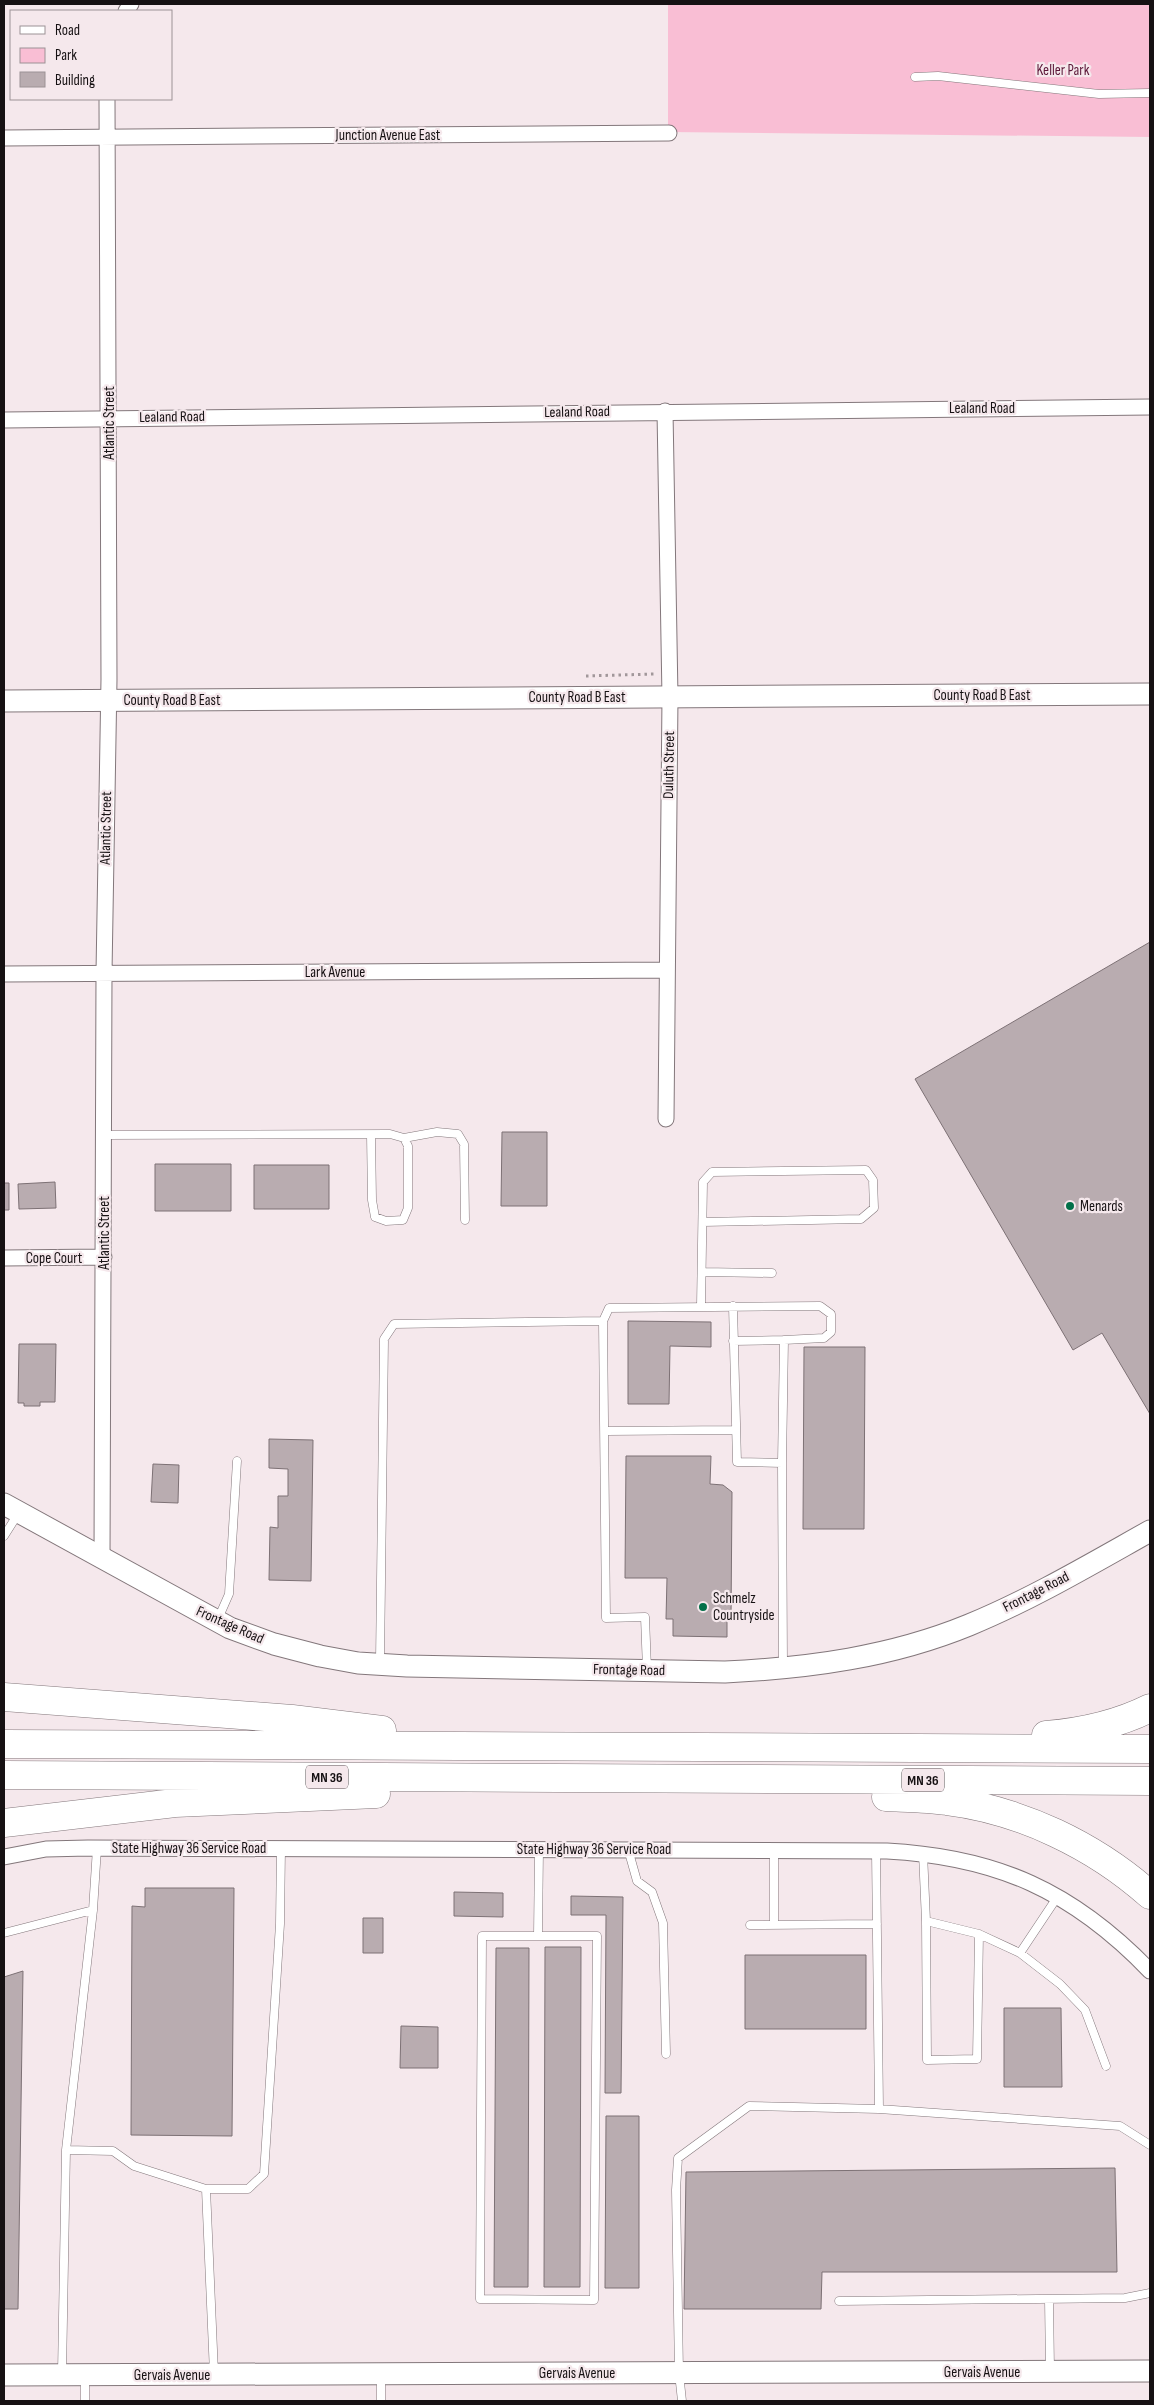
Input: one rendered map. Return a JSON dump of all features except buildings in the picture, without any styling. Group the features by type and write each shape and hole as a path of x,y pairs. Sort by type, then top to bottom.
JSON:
{"highway":[{"path":"4,1697 292,1719 498,1745"},
{"path":"906,1749 1055,1734 1086,1729 1129,1719 1150,1708"},
{"name":"MN 36","path":"4,1744 1150,1749"},
{"name":"MN 36","path":"4,1775 1150,1781"},
{"path":"4,1823 175,1803 423,1792 651,1778"},
{"path":"696,1778 850,1794 948,1801 974,1806 1020,1819 1058,1834 1100,1856 1150,1895"}],"street":[{"name":"Atlantic Street","path":"102,1558 104,973 108,700 109,418 107,100"},
{"name":"Junction Avenue East","path":"4,138 669,133"},
{"name":"Lealand Road","path":"4,420 665,411 1150,407"},
{"name":"Duluth Street","path":"665,411 670,697 666,1119"},
{"name":"County Road B East","path":"4,701 1150,694"},
{"name":"Lark Avenue","path":"4,974 666,970"},
{"name":"Cope Court","path":"4,1258 104,1257"},
{"name":"Frontage Road","path":"12,1508 217,1622 274,1644 310,1654 380,1664 725,1672 836,1662 885,1652 968,1625 1049,1587 1150,1531"},
{"name":"State Highway 36 Service Road","path":"4,1857 46,1849 98,1848 628,1849 923,1853 980,1863 1015,1875 1058,1896 1103,1926 1150,1971"},
{"name":"Gervais Avenue","path":"4,2375 1150,2371"}],"lane":[{"path":"915,77 938,76 1099,94 1150,93"},
{"path":"104,1135 390,1134 404,1138 437,1132 458,1134 464,1144 466,1220"},
{"path":"371,1135 372,1200 375,1216 386,1222 403,1220 408,1208 408,1146 404,1138"},
{"path":"701,1306 703,1182 712,1172 866,1170 874,1180 874,1208 861,1219 703,1222"},
{"path":"702,1272 772,1273"},
{"path":"733,1306 737,1462 782,1463"},
{"path":"647,1670 645,1617 606,1618 606,1431 603,1321 609,1308 820,1306 831,1314 831,1332 824,1338 733,1341"},
{"path":"380,1664 384,1339 394,1324 603,1321"},
{"path":"783,1668 782,1463 784,1340"},
{"path":"606,1431 735,1430"},
{"path":"217,1622 229,1594 237,1461"},
{"path":"4,1536 12,1508"},
{"path":"62,2375 66,2150 93,1910 98,1848"},
{"path":"66,2150 113,2151 134,2166 206,2189 248,2188 264,2174 280,1924 281,1848"},
{"path":"538,1936 539,1849"},
{"path":"628,1849 637,1881 652,1892 662,1923 666,2054"},
{"path":"774,1850 774,1925"},
{"path":"876,1851 879,2110"},
{"path":"923,1853 926,1921 927,2060 978,2059 979,1934"},
{"path":"1020,1953 1058,1896"},
{"path":"4,1933 93,1910"},
{"path":"926,1921 979,1934 1020,1953 1060,1984 1086,2010 1106,2066"},
{"path":"750,1925 877,1924"},
{"path":"482,1936 538,1936 597,1936 594,2300 480,2299 482,1936"},
{"path":"682,2401 676,2190 678,2158 749,2106 879,2110 1120,2126 1150,2145"},
{"path":"206,2189 214,2375"},
{"path":"839,2301 1125,2298 1150,2293"},
{"path":"1049,2299 1050,2372"},
{"path":"381,2374 381,2401"},
{"path":"85,2375 85,2401"}],"green space":[{"name":"Keller Park","path":"668,4 1150,4 1150,137 668,132"}],"place":[{"name":"Menards","path":"1070,1206"},
{"name":"Schmelz Countryside","path":"703,1607"}]}
